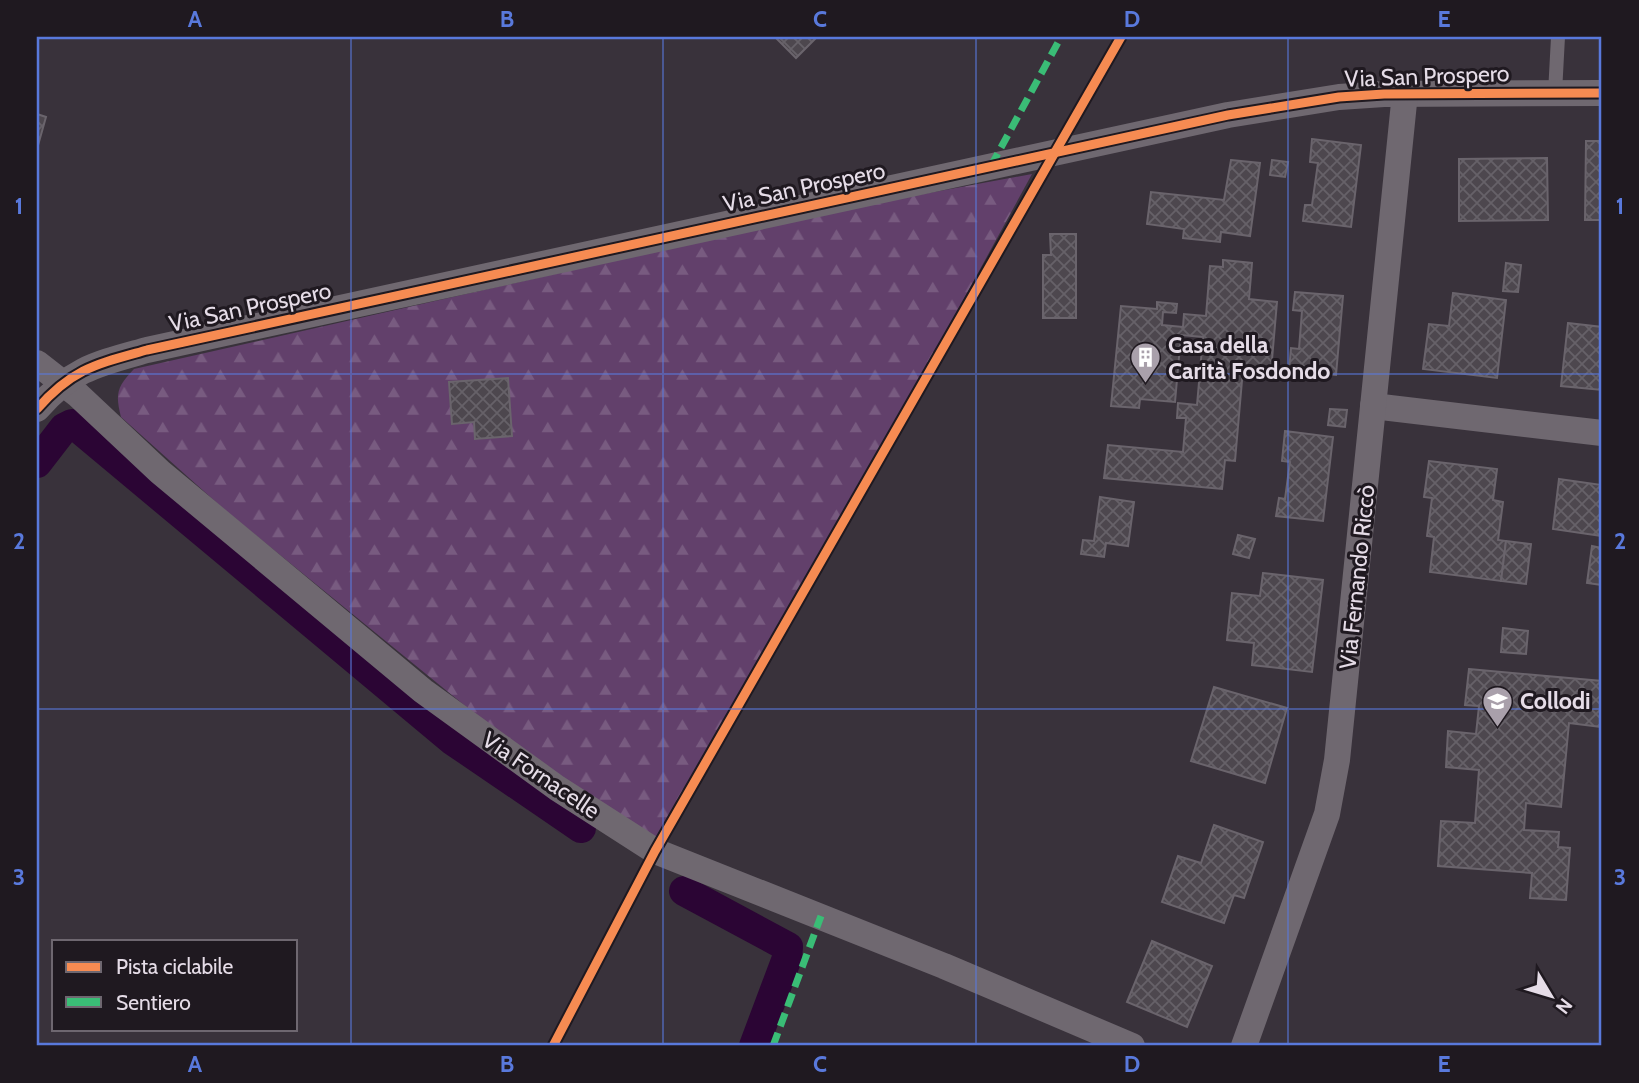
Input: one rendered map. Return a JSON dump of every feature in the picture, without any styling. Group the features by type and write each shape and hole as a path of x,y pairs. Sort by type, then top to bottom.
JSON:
{"street":[{"name":"Via San Prospero","path":"37,409 63,383 88,368 147,350 991,166 1054,155 1228,115 1339,97 1405,93 1602,93"},
{"name":"Via Fernando Riccò","path":"1244,1046 1327,814 1339,747 1405,93"},
{"name":"Via Fornacelle","path":"37,363 63,383 160,472 423,691 547,781 655,851 944,965 1132,1046"},
{"path":"1373,406 1602,433"}],"lane":[{"path":"1555,93 1558,37"}],"green space":[{"path":"1032,174 659,857 507,740 226,511 121,417 119,391 134,369 842,209"}],"building":[{"path":"775,37 817,37 796,58"},
{"path":"37,114 46,117 37,149"},
{"path":"1312,139 1361,145 1351,227 1303,221 1305,205 1312,205 1318,163 1310,162"},
{"path":"1586,141 1602,141 1602,220 1585,220"},
{"path":"1547,158 1548,220 1459,221 1459,159"},
{"path":"1231,160 1260,163 1250,236 1221,232 1220,242 1183,238 1184,229 1147,224 1151,192 1224,200"},
{"path":"1272,160 1288,162 1285,177 1270,175"},
{"path":"1050,234 1076,234 1076,318 1043,318 1043,255 1051,255"},
{"name":"Casa della Carità Fosdondo","path":"1223,260 1252,263 1249,299 1277,302 1271,371 1243,369 1235,461 1225,460 1222,489 1104,478 1108,445 1183,452 1186,418 1177,418 1178,403 1197,405 1203,337 1181,335 1175,402 1140,399 1139,408 1111,406 1121,306 1157,309 1157,302 1177,304 1176,313 1163,312 1162,325 1183,327 1184,314 1206,316 1210,266 1223,267"},
{"path":"1506,263 1521,265 1518,292 1503,291"},
{"path":"1295,292 1343,296 1336,375 1289,371 1291,348 1299,349 1302,311 1293,310"},
{"path":"1453,293 1506,300 1497,378 1423,369 1429,324 1449,326"},
{"path":"1568,323 1602,327 1602,390 1561,386"},
{"path":"508,378 512,436 475,439 474,422 452,424 449,382"},
{"path":"1330,409 1347,410 1345,427 1328,425"},
{"path":"1285,431 1333,437 1323,521 1276,516 1279,498 1285,499 1290,462 1282,461"},
{"path":"1429,461 1497,469 1493,500 1503,502 1498,540 1506,541 1501,581 1430,572 1434,537 1427,536 1432,498 1424,497"},
{"path":"1559,479 1602,485 1602,536 1553,529"},
{"path":"1100,497 1134,502 1128,546 1106,543 1104,557 1081,554 1083,540 1094,541"},
{"path":"1238,535 1255,539 1249,558 1233,554"},
{"path":"1506,541 1531,544 1526,584 1501,581"},
{"path":"1592,546 1602,548 1602,585 1587,583"},
{"path":"1263,573 1323,580 1312,672 1252,665 1254,643 1227,640 1232,593 1260,596"},
{"path":"1503,628 1528,631 1526,654 1501,652"},
{"path":"1469,669 1602,681 1602,727 1569,723 1561,807 1526,803 1524,830 1559,832 1558,847 1570,848 1566,900 1530,898 1532,873 1438,866 1441,821 1475,823 1479,770 1446,767 1448,731 1476,734 1479,706 1465,705"},
{"path":"1214,687 1287,708 1265,783 1191,761"},
{"path":"1214,825 1263,842 1244,898 1234,895 1224,923 1162,902 1178,856 1201,863"},
{"path":"1152,941 1212,966 1187,1027 1127,1002"}],"waterway":[{"path":"37,463 64,428 72,424 76,426 452,740 581,828"},
{"path":"684,891 788,947 787,958 754,1046"}],"marked path":[{"path":"991,166 1061,37"},
{"path":"773,1046 821,916"}],"cycle path":[{"path":"553,1046 655,851 1121,37"},
{"path":"37,409 62,384 87,369 147,350 1228,115 1339,97 1384,94 1602,93"}],"place":[{"name":"Casa della Carità Fosdondo","path":"1145,385"},
{"name":"Collodi","path":"1497,728"}]}
